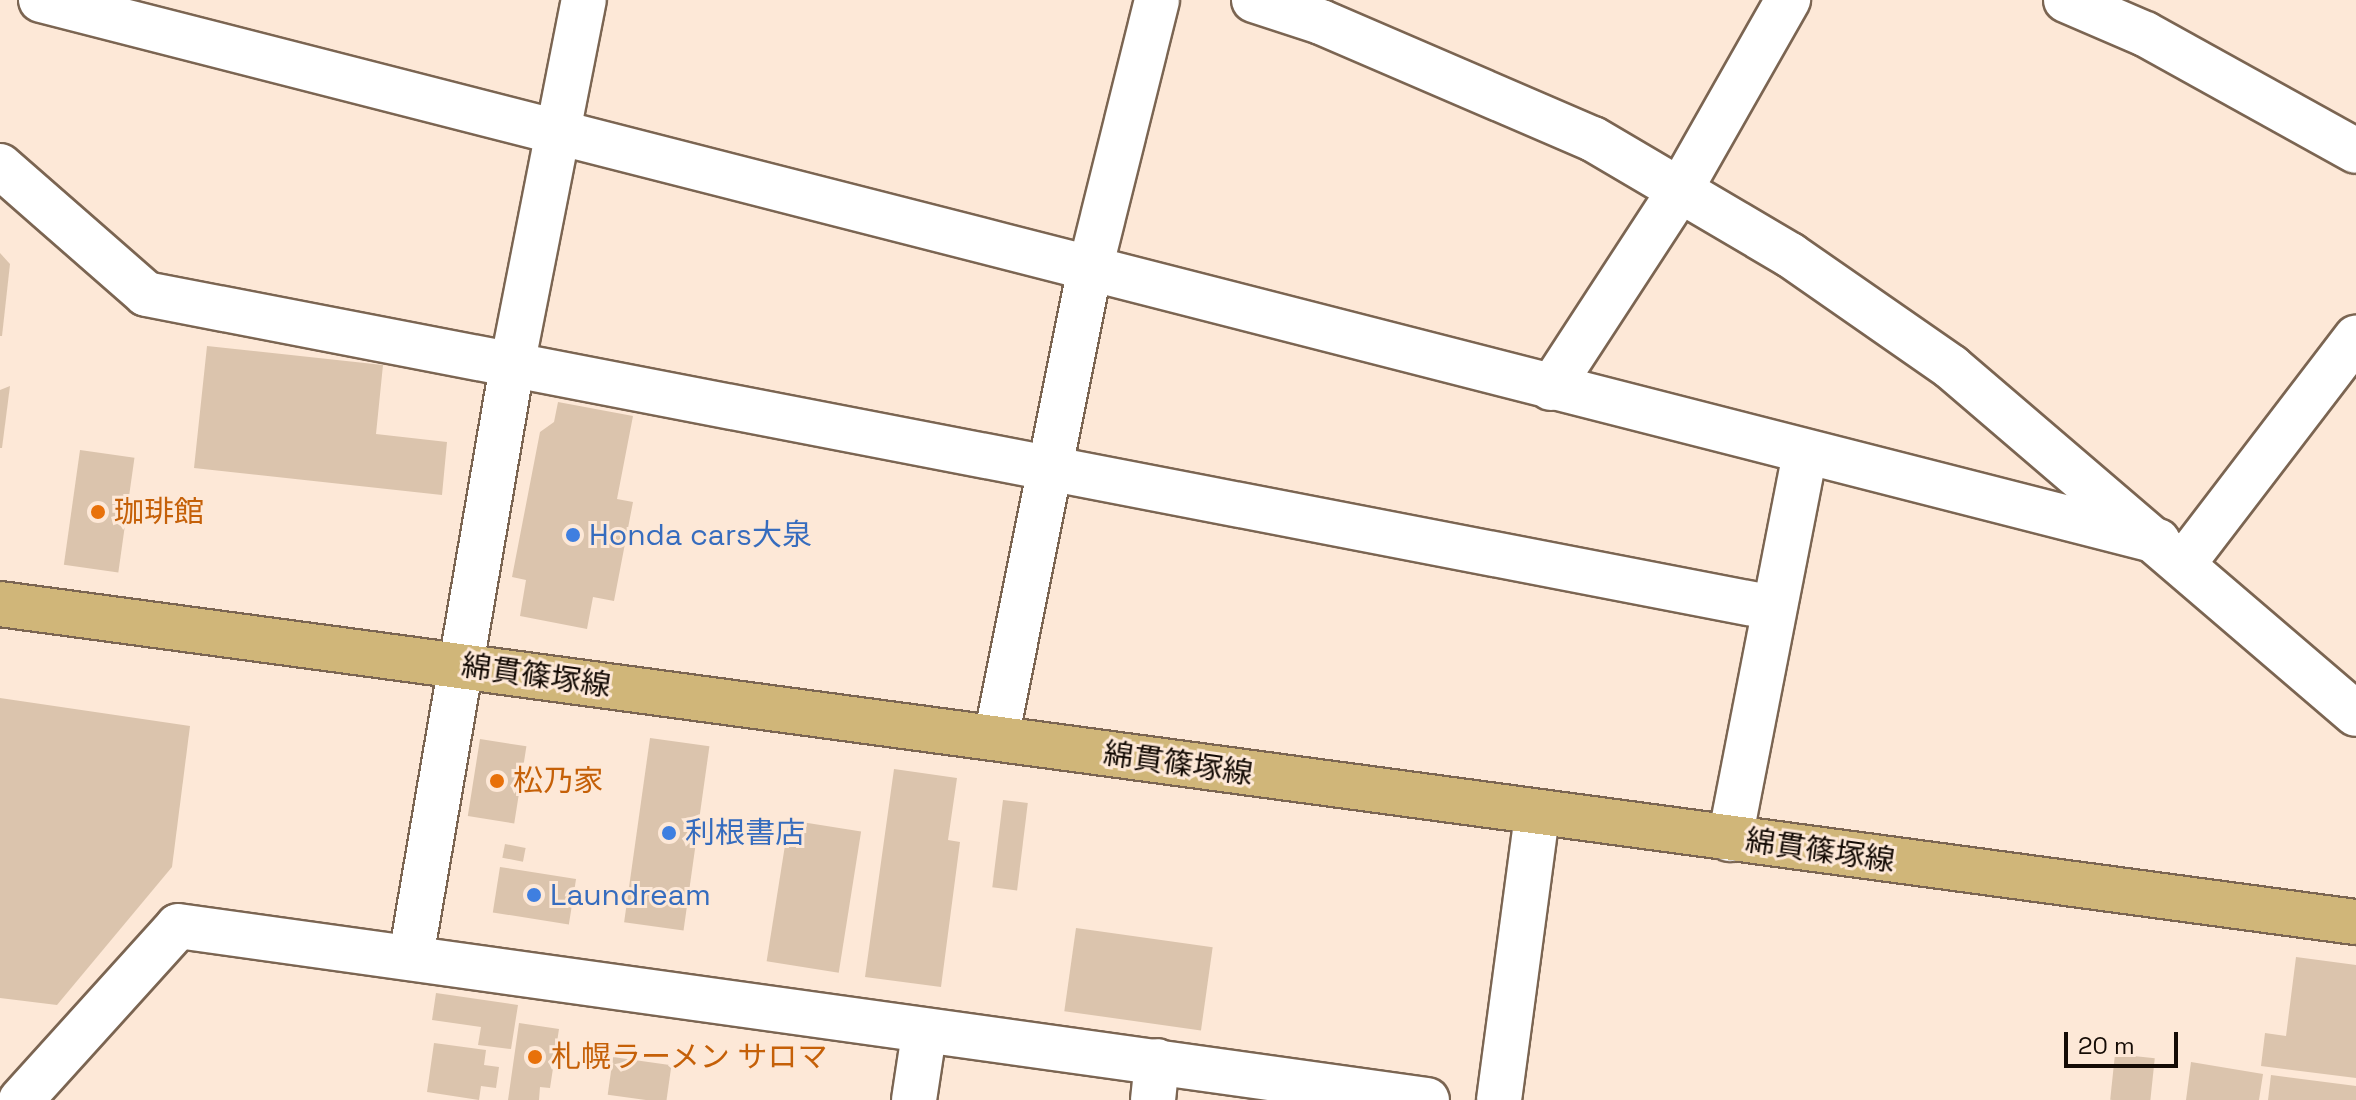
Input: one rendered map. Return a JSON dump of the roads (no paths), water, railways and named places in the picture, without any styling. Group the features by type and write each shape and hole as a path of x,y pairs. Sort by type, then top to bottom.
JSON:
{"main road":[{"name":"綿貫篠塚線","path":"0,604 459,664 1537,814 2353,917"}],"street":[{"path":"41,0 1551,388 2170,552"},
{"path":"411,957 512,366 584,0"},
{"path":"996,738 1090,269 1157,0"},
{"path":"1254,0 1323,11 1593,139 1790,255 1951,367 2356,714"},
{"path":"1551,388 1680,190 1788,0"},
{"path":"2066,0 2145,34 2356,151"},
{"path":"6,181 146,294 1049,471 1773,608"},
{"path":"2170,552 2354,345"},
{"path":"1730,839 1805,454"},
{"path":"1499,1100 1537,814"},
{"path":"21,1100 178,926 411,957 924,1034 1155,1080 1427,1100"},
{"path":"914,1100 924,1034"}],"place":[{"name":"珈琲館","path":"98,512"},
{"name":"Honda cars大泉","path":"573,535"},
{"name":"松乃家","path":"497,781"},
{"name":"利根書店","path":"669,833"},
{"name":"Laundream","path":"534,895"},
{"name":"札幌ラーメン サロマ","path":"535,1057"}]}
